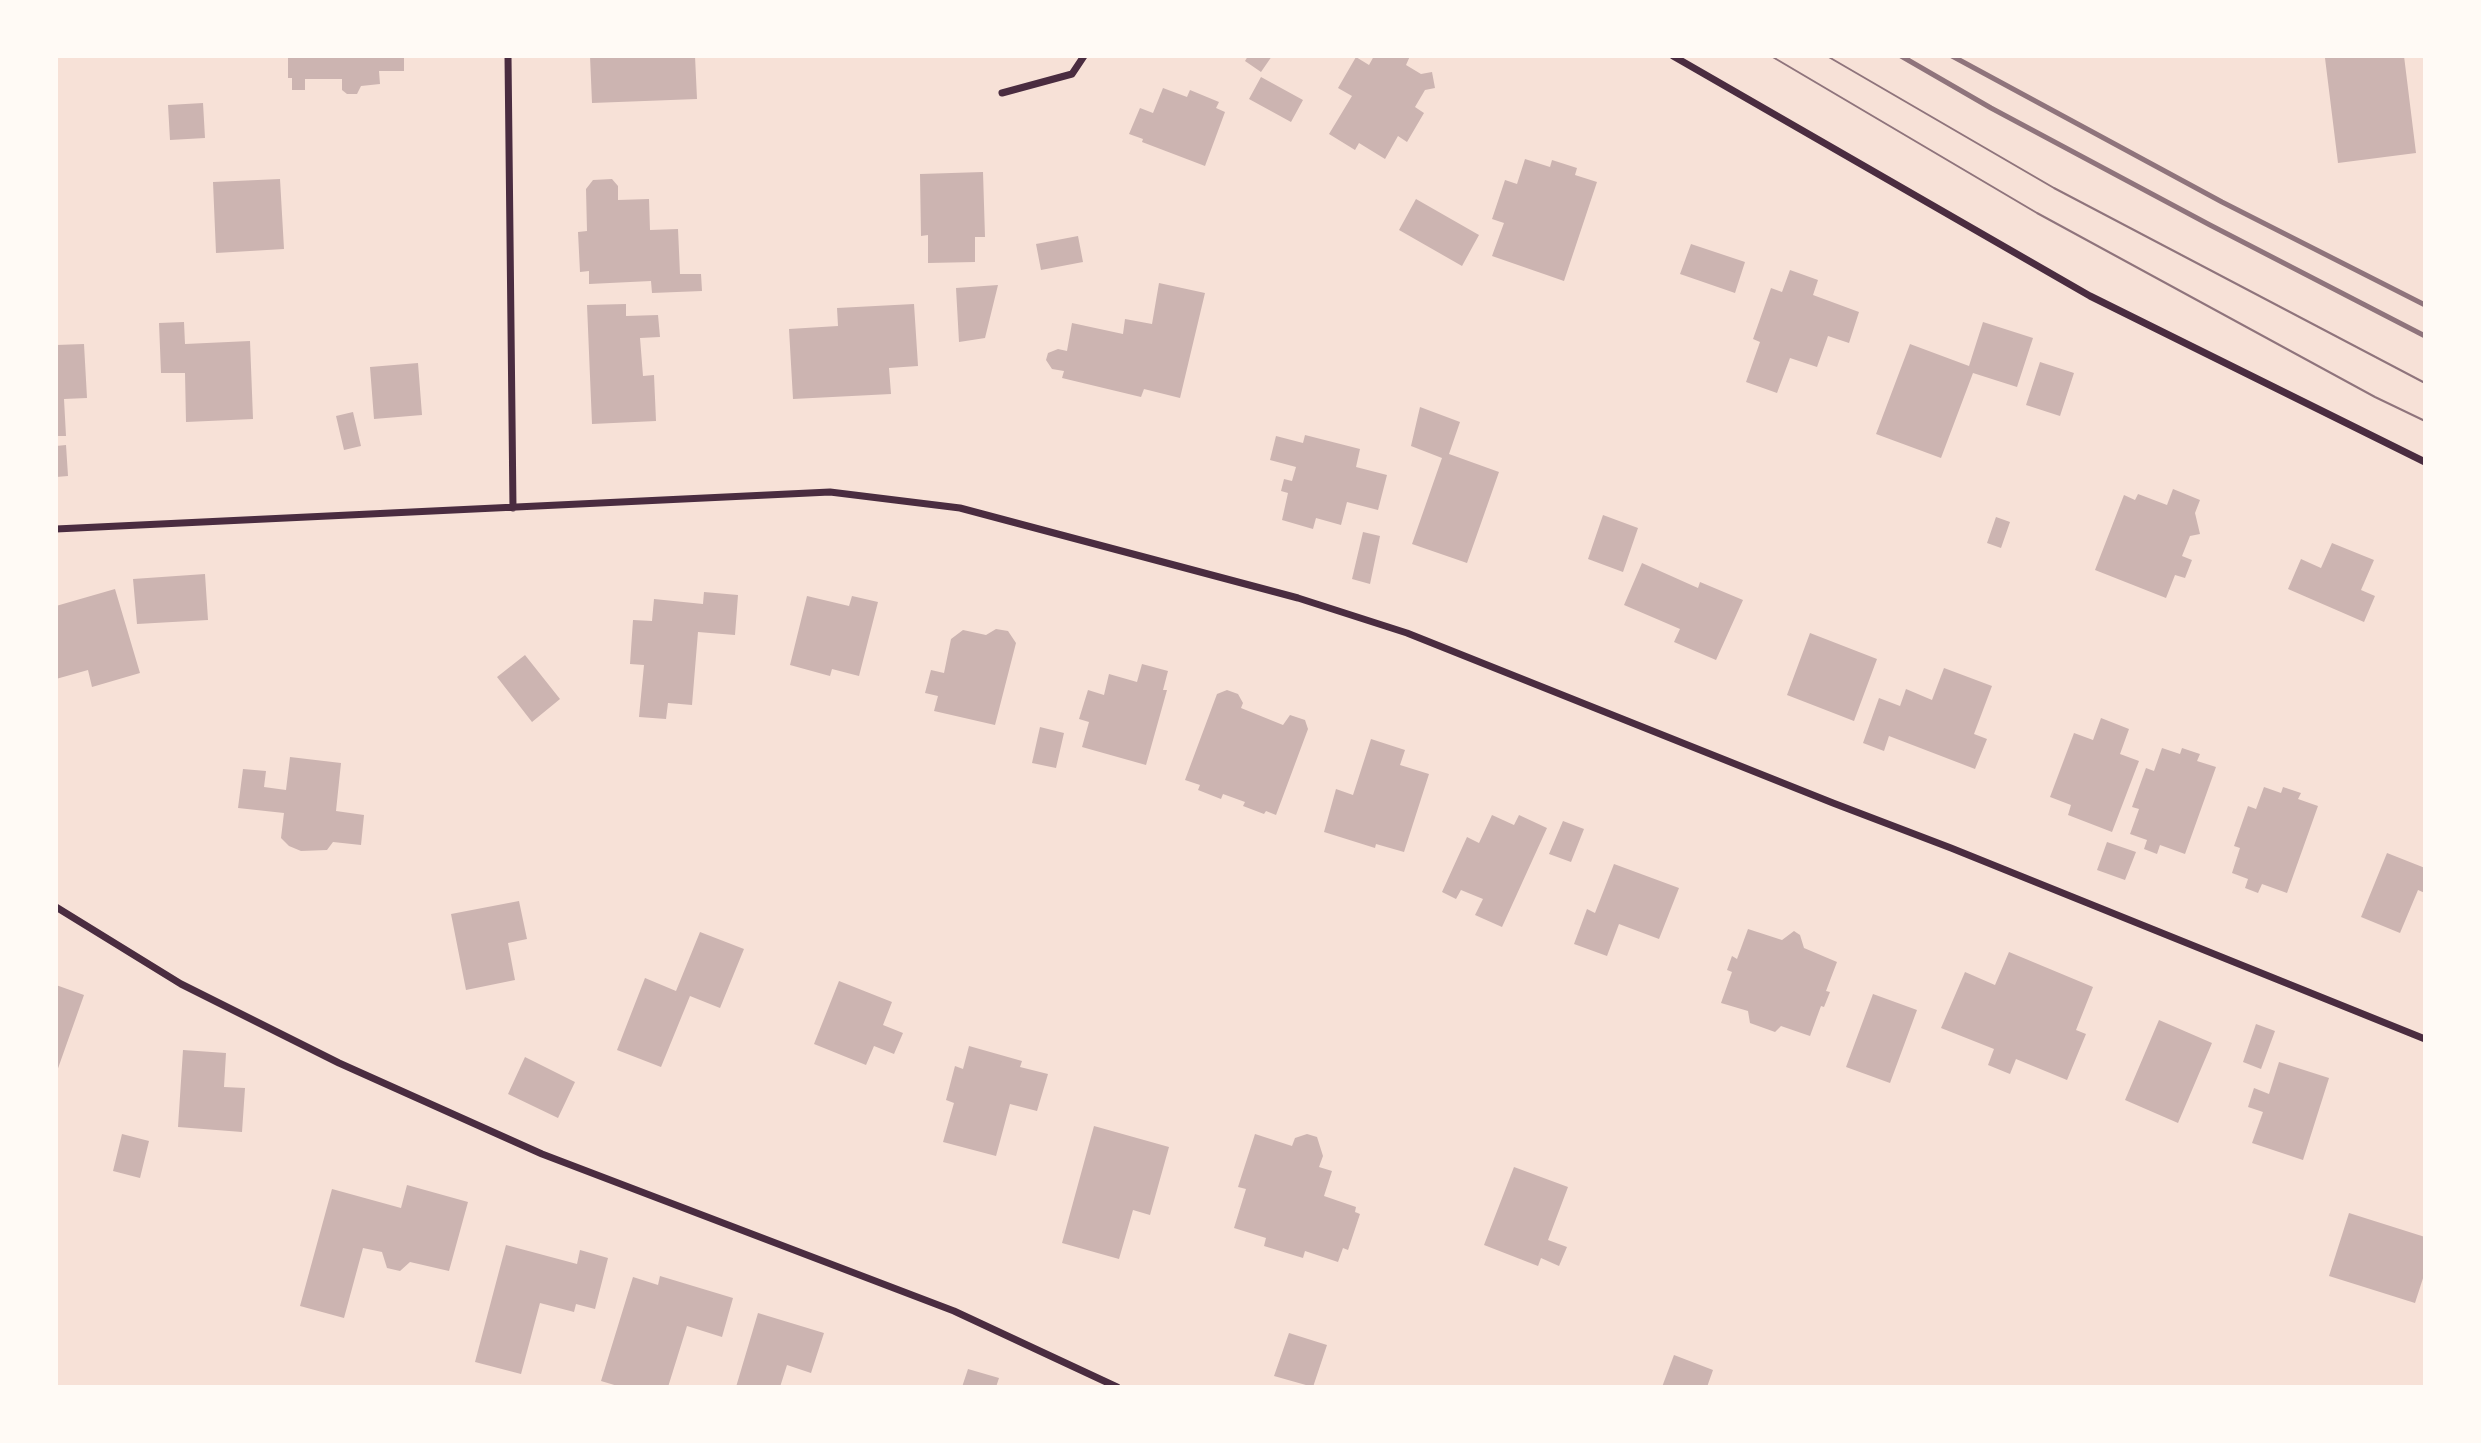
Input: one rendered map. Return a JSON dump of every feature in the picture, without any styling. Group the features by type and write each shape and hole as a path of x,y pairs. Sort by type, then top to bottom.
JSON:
{"street":[{"path":"508,56 513,508"},
{"path":"1002,93 1072,74 1084,56"},
{"path":"1673,56 2090,296 2425,462"},
{"path":"56,529 830,492 960,508 1298,598 1407,633 2425,1039"},
{"path":"56,907 181,984 339,1063 542,1154 954,1311 1117,1387"}],"building":[{"path":"288,56 404,56 404,71 379,71 380,84 361,86 357,94 347,94 342,90 342,79 305,79 305,90 292,90 292,78 288,78"},
{"path":"590,56 695,56 697,99 592,103"},
{"path":"1248,56 1272,56 1261,72 1245,61"},
{"path":"1374,56 1410,56 1406,65 1421,74 1432,72 1435,88 1425,90 1415,107 1424,113 1407,142 1398,136 1385,159 1359,143 1355,150 1329,134 1352,96 1338,88 1356,57 1369,65"},
{"path":"2404,56 2416,153 2338,163 2325,58"},
{"path":"1261,77 1303,100 1291,122 1249,99"},
{"path":"1163,88 1187,97 1190,90 1219,102 1216,108 1225,112 1205,166 1142,142 1143,139 1129,134 1140,108 1153,113"},
{"path":"203,103 205,138 170,140 168,105"},
{"path":"1525,159 1550,167 1552,160 1577,168 1575,175 1597,182 1564,281 1492,256 1504,223 1492,219 1505,180 1517,184"},
{"path":"983,172 985,237 975,237 975,262 928,263 928,235 921,236 920,174"},
{"path":"280,179 284,249 216,253 213,182"},
{"path":"612,179 618,186 618,200 649,199 650,230 678,229 680,274 701,274 702,291 652,293 651,281 589,284 589,271 580,272 578,232 587,231 586,189 593,180"},
{"path":"1416,199 1479,235 1462,266 1399,230"},
{"path":"1078,236 1083,262 1041,270 1036,244"},
{"path":"1691,244 1745,262 1735,293 1680,274"},
{"path":"1790,270 1818,280 1813,295 1859,312 1849,343 1828,336 1817,367 1790,358 1777,393 1746,382 1760,342 1753,339 1771,288 1782,292"},
{"path":"1159,283 1205,293 1180,398 1144,389 1141,397 1062,378 1064,371 1052,369 1046,360 1048,353 1058,349 1067,351 1072,323 1123,334 1125,319 1152,324"},
{"path":"998,285 985,338 959,342 956,288"},
{"path":"626,304 626,316 658,315 660,337 640,338 643,376 654,375 656,421 592,424 587,305"},
{"path":"914,304 918,366 889,368 891,394 793,399 789,329 838,326 837,308"},
{"path":"184,322 185,344 250,341 253,419 186,422 185,373 161,373 159,323"},
{"path":"1983,322 2033,338 2017,387 1973,373 1941,458 1876,434 1910,344 1969,366"},
{"path":"84,344 87,398 64,399 66,436 56,436 56,345"},
{"path":"2040,362 2074,373 2060,416 2026,405"},
{"path":"418,363 422,415 374,419 370,367"},
{"path":"1420,407 1460,422 1449,454 1499,472 1467,563 1412,544 1442,458 1411,446"},
{"path":"353,412 361,446 344,450 336,416"},
{"path":"1305,435 1360,449 1356,467 1387,475 1378,510 1347,502 1341,525 1316,518 1313,529 1282,520 1288,493 1281,491 1284,479 1292,481 1296,467 1270,460 1276,436 1303,443"},
{"path":"66,445 68,476 56,477 56,446"},
{"path":"2173,489 2200,500 2195,513 2200,534 2190,536 2182,556 2192,560 2185,578 2175,575 2166,598 2095,570 2124,495 2135,500 2138,494 2167,505"},
{"path":"1603,515 1638,528 1623,572 1588,559"},
{"path":"1996,517 2010,522 2001,548 1987,543"},
{"path":"1363,532 1380,536 1370,584 1352,579"},
{"path":"2332,543 2374,560 2361,590 2375,596 2364,622 2288,589 2301,559 2321,568"},
{"path":"1642,563 1698,588 1700,582 1743,600 1716,660 1674,642 1680,629 1624,605"},
{"path":"205,574 208,620 137,624 133,579"},
{"path":"115,589 140,673 92,687 88,670 56,679 56,606"},
{"path":"704,592 738,595 735,635 698,632 692,705 668,703 666,719 639,717 644,665 630,664 633,620 652,621 654,599 703,604"},
{"path":"807,596 849,606 852,596 878,602 859,676 832,669 830,676 790,665"},
{"path":"996,629 1008,631 1016,643 995,725 934,711 938,696 925,693 931,670 944,673 951,639 963,630 986,635"},
{"path":"1810,633 1877,659 1854,721 1787,695"},
{"path":"525,655 560,699 532,722 497,677"},
{"path":"1142,664 1168,671 1163,690 1167,690 1146,765 1082,747 1089,722 1079,719 1088,690 1104,695 1109,674 1137,682"},
{"path":"1944,668 1992,686 1974,734 1987,739 1975,769 1889,736 1884,751 1863,743 1879,698 1900,706 1906,689 1932,700"},
{"path":"1227,690 1238,694 1243,703 1241,708 1283,725 1290,715 1305,720 1308,729 1276,815 1266,811 1264,814 1243,806 1245,802 1223,794 1221,799 1198,790 1200,785 1185,780 1217,694"},
{"path":"2101,718 2129,729 2120,754 2139,761 2112,832 2068,815 2071,805 2050,797 2074,733 2093,740"},
{"path":"1040,727 1064,733 1056,768 1032,763"},
{"path":"1371,739 1405,750 1400,765 1429,774 1404,852 1376,844 1375,848 1324,832 1336,789 1353,795"},
{"path":"2162,748 2180,754 2182,748 2200,754 2197,761 2216,767 2185,854 2160,845 2157,854 2144,849 2147,840 2130,834 2139,809 2132,807 2146,768 2154,771"},
{"path":"290,757 341,763 336,811 364,815 361,845 333,842 327,850 301,851 289,846 281,838 284,813 238,808 243,769 266,771 264,787 286,790"},
{"path":"2264,787 2281,793 2283,787 2301,793 2298,799 2318,806 2287,893 2262,884 2258,893 2245,888 2248,879 2232,873 2240,848 2234,846 2248,806 2256,809"},
{"path":"1492,815 1514,825 1519,815 1547,828 1502,927 1475,915 1483,899 1461,890 1456,899 1442,892 1467,837 1479,843"},
{"path":"1563,821 1584,829 1571,862 1549,854"},
{"path":"2107,842 2136,852 2125,880 2097,870"},
{"path":"2387,853 2425,868 2425,893 2418,890 2400,933 2361,917"},
{"path":"1614,864 1679,888 1659,939 1619,924 1607,956 1574,944 1587,909 1595,913"},
{"path":"519,901 527,939 508,943 515,980 466,990 451,914"},
{"path":"1748,929 1782,940 1794,931 1800,935 1804,948 1837,962 1826,991 1830,992 1824,1007 1821,1006 1810,1036 1781,1026 1775,1032 1750,1023 1748,1011 1721,1003 1732,972 1727,970 1732,956 1737,959"},
{"path":"700,932 744,949 720,1008 690,996 661,1067 617,1050 645,978 676,991"},
{"path":"2009,952 2093,987 2076,1030 2086,1034 2067,1080 2016,1059 2010,1074 1988,1065 1994,1049 1941,1028 1965,972 1995,985"},
{"path":"839,981 892,1002 883,1025 903,1033 894,1054 874,1046 866,1065 814,1044"},
{"path":"56,985 84,995 56,1074"},
{"path":"1873,994 1917,1010 1890,1083 1846,1067"},
{"path":"2159,1020 2212,1043 2178,1123 2125,1100"},
{"path":"2256,1024 2275,1031 2261,1069 2243,1062"},
{"path":"969,1046 1022,1061 1020,1067 1048,1074 1037,1111 1010,1104 996,1156 943,1142 954,1103 946,1100 955,1066 963,1069"},
{"path":"183,1050 226,1053 224,1087 245,1088 242,1132 178,1127"},
{"path":"525,1057 575,1082 558,1118 508,1094"},
{"path":"2279,1062 2329,1078 2303,1160 2252,1143 2263,1112 2248,1107 2254,1088 2269,1094"},
{"path":"1094,1126 1169,1147 1150,1215 1133,1210 1119,1259 1062,1243"},
{"path":"122,1134 149,1141 140,1178 113,1171"},
{"path":"1255,1134 1292,1146 1295,1138 1307,1134 1317,1137 1323,1156 1319,1167 1332,1171 1324,1196 1356,1207 1355,1212 1360,1214 1348,1250 1343,1248 1338,1262 1305,1251 1303,1258 1264,1246 1266,1238 1234,1228 1246,1189 1238,1187"},
{"path":"1514,1167 1568,1187 1548,1240 1567,1247 1559,1266 1541,1258 1538,1266 1484,1245"},
{"path":"407,1185 468,1202 449,1271 410,1262 400,1271 387,1268 382,1252 363,1248 344,1318 300,1306 332,1189 401,1208"},
{"path":"2349,1213 2425,1237 2425,1272 2415,1303 2329,1276"},
{"path":"506,1245 577,1264 580,1250 608,1258 595,1309 576,1304 574,1312 540,1303 521,1374 475,1362"},
{"path":"660,1276 733,1298 722,1337 687,1326 668,1387 621,1387 601,1381 633,1277 658,1285"},
{"path":"758,1313 824,1333 811,1373 787,1365 780,1387 736,1387"},
{"path":"1289,1333 1327,1345 1313,1387 1274,1376"},
{"path":"1674,1355 1713,1370 1707,1387 1662,1387"},
{"path":"968,1369 999,1378 996,1387 962,1387"}],"tram line":[{"path":"1771,56 2037,213 2375,397 2425,421"},
{"path":"1827,56 2054,188 2425,383"}],"railway":[{"path":"1901,56 1991,108 2425,336"},
{"path":"1952,56 2222,202 2425,305"}]}
